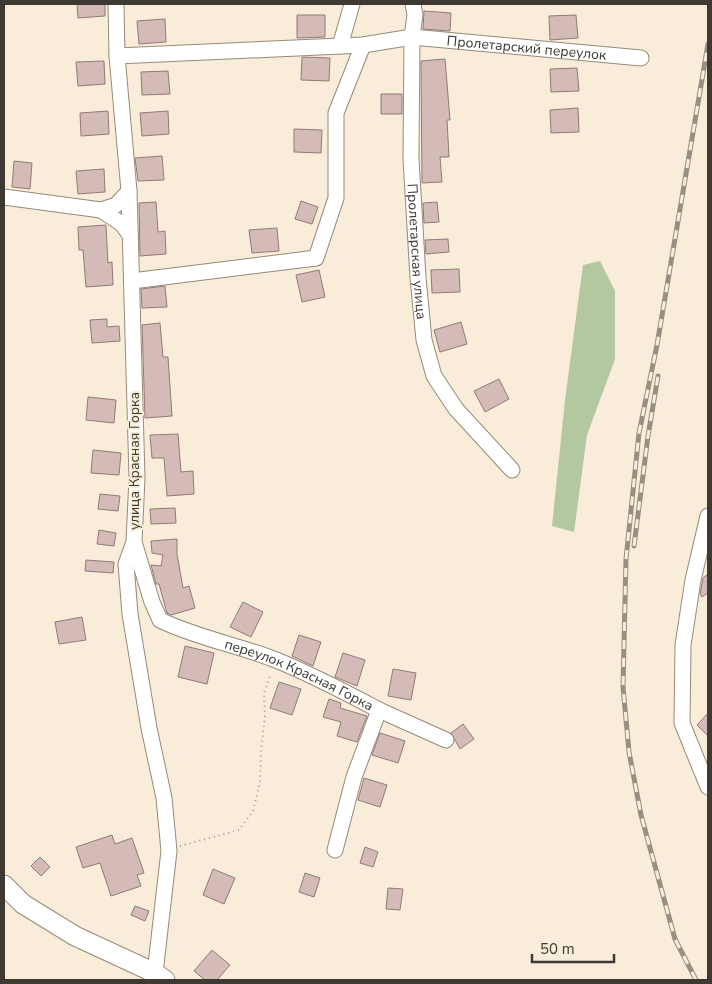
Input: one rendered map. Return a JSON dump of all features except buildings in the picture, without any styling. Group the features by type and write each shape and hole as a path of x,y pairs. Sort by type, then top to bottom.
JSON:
{"main road":[{"path":"4,885 23,904 74,936 157,978"}],"street":[{"path":"116,4 117,56"},
{"path":"340,46 352,4"},
{"name":"Пролетарская улица","path":"413,4 416,15 412,37 411,159 418,278 424,340 434,376 456,409 512,470"},
{"name":"Пролетарский переулок","path":"117,56 363,45 412,37 641,58"},
{"path":"132,281 316,258 336,198 336,113 363,45"},
{"name":"улица Красная Горка","path":"117,56 129,191 137,478 134,542 126,564 130,614 149,728 164,798 169,851 157,978"},
{"path":"101,210 116,205 129,191"},
{"path":"4,197 101,210 122,224 130,235"},
{"path":"708,516 693,580 683,645 682,723 708,787"},
{"name":"переулок Красная Горка","path":"134,542 152,602 160,620 177,628 276,660 329,684 379,710 354,777 335,850"},
{"path":"379,710 446,740"}],"path":[{"path":"169,851 189,843 239,830 253,811 260,782 265,716 264,693 276,660"}],"green space":[{"path":"600,261 615,291 615,359 587,435 574,532 552,526 565,400 583,265"}],"railway":[{"path":"696,980 675,939 641,815 629,752 623,687 626,559 639,433 657,345 708,44"},
{"path":"634,546 648,436 658,376"}]}
